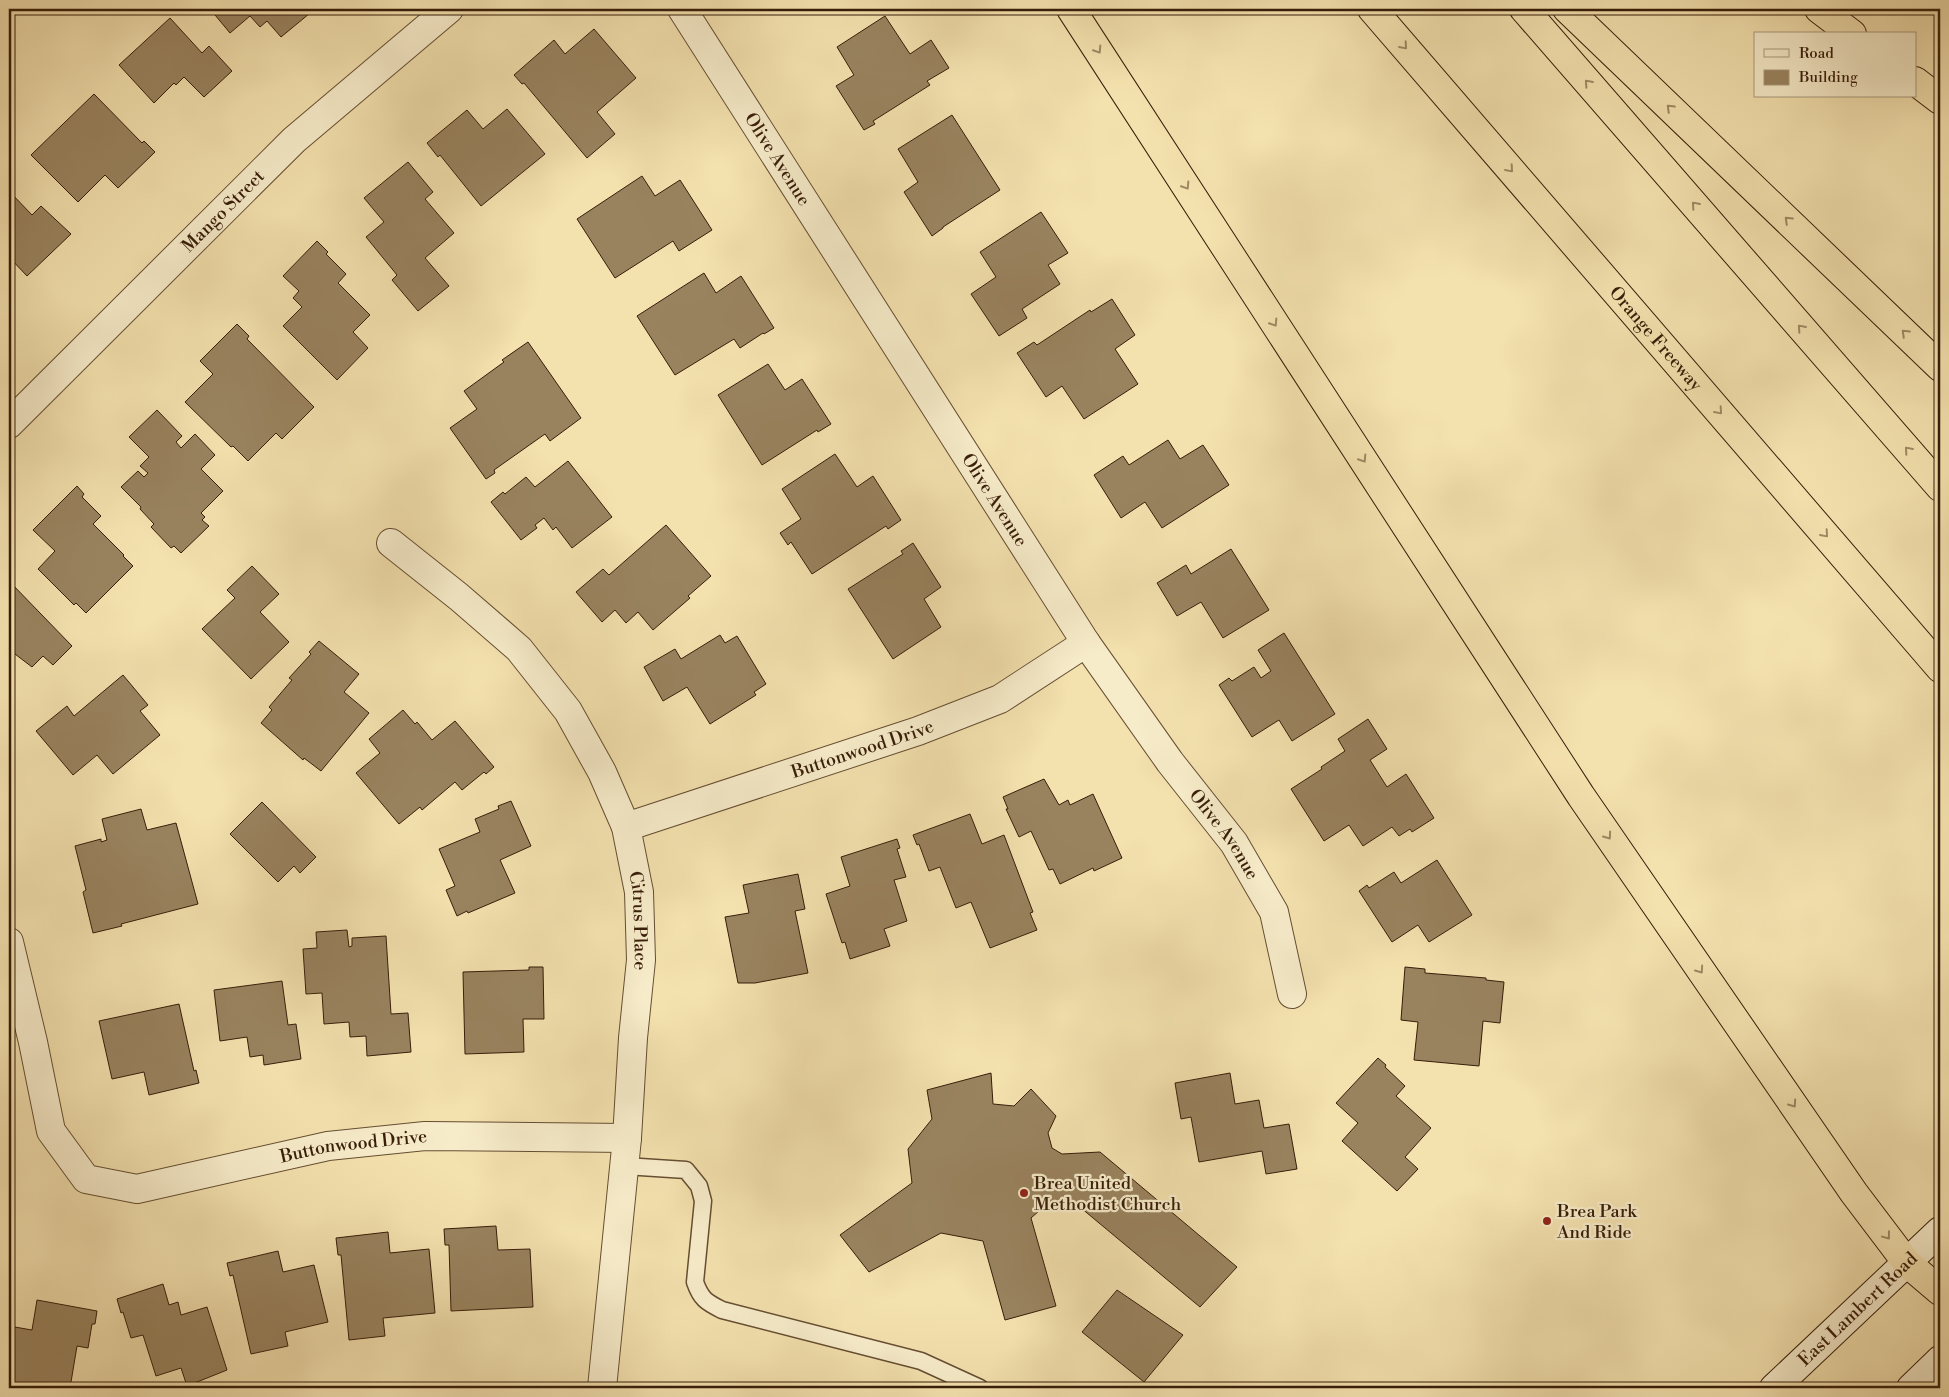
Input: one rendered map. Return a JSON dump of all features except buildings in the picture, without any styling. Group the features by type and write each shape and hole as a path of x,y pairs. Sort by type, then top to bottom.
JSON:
{"highway":[{"path":"1071,9 1581,796 1854,1193 1907,1263 1940,1291"},
{"name":"Orange Freeway","path":"1372,9 1940,668"},
{"path":"1524,9 1940,487"},
{"path":"1567,9 1940,366"},
{"path":"1819,9 1849,32"},
{"path":"1916,82 1940,100"}],"street":[{"name":"Mango Street","path":"9,424 294,140 449,9"},
{"name":"Olive Avenue","path":"682,9 1086,643 1170,762 1234,843 1274,912 1292,994"},
{"name":"Citrus Place","path":"391,543 459,597 519,649 568,711 602,772 626,827 640,892 641,960 625,1166 602,1388"},
{"name":"Buttonwood Drive","path":"626,827 918,731 1000,699 1086,643"},
{"name":"Buttonwood Drive","path":"9,942 33,1042 51,1131 86,1180 137,1189 328,1146 425,1136 627,1138"},
{"name":"East Lambert Road","path":"1774,1388 1940,1231"},
{"path":"1910,1388 1940,1360"}],"lane":[{"path":"625,1166 686,1170 699,1186 703,1201 695,1282 698,1292 705,1301 722,1310 921,1361 980,1388"}],"place":[{"name":"Brea United Methodist Church","path":"1024,1193"},
{"name":"Brea Park And Ride","path":"1547,1221"}]}
